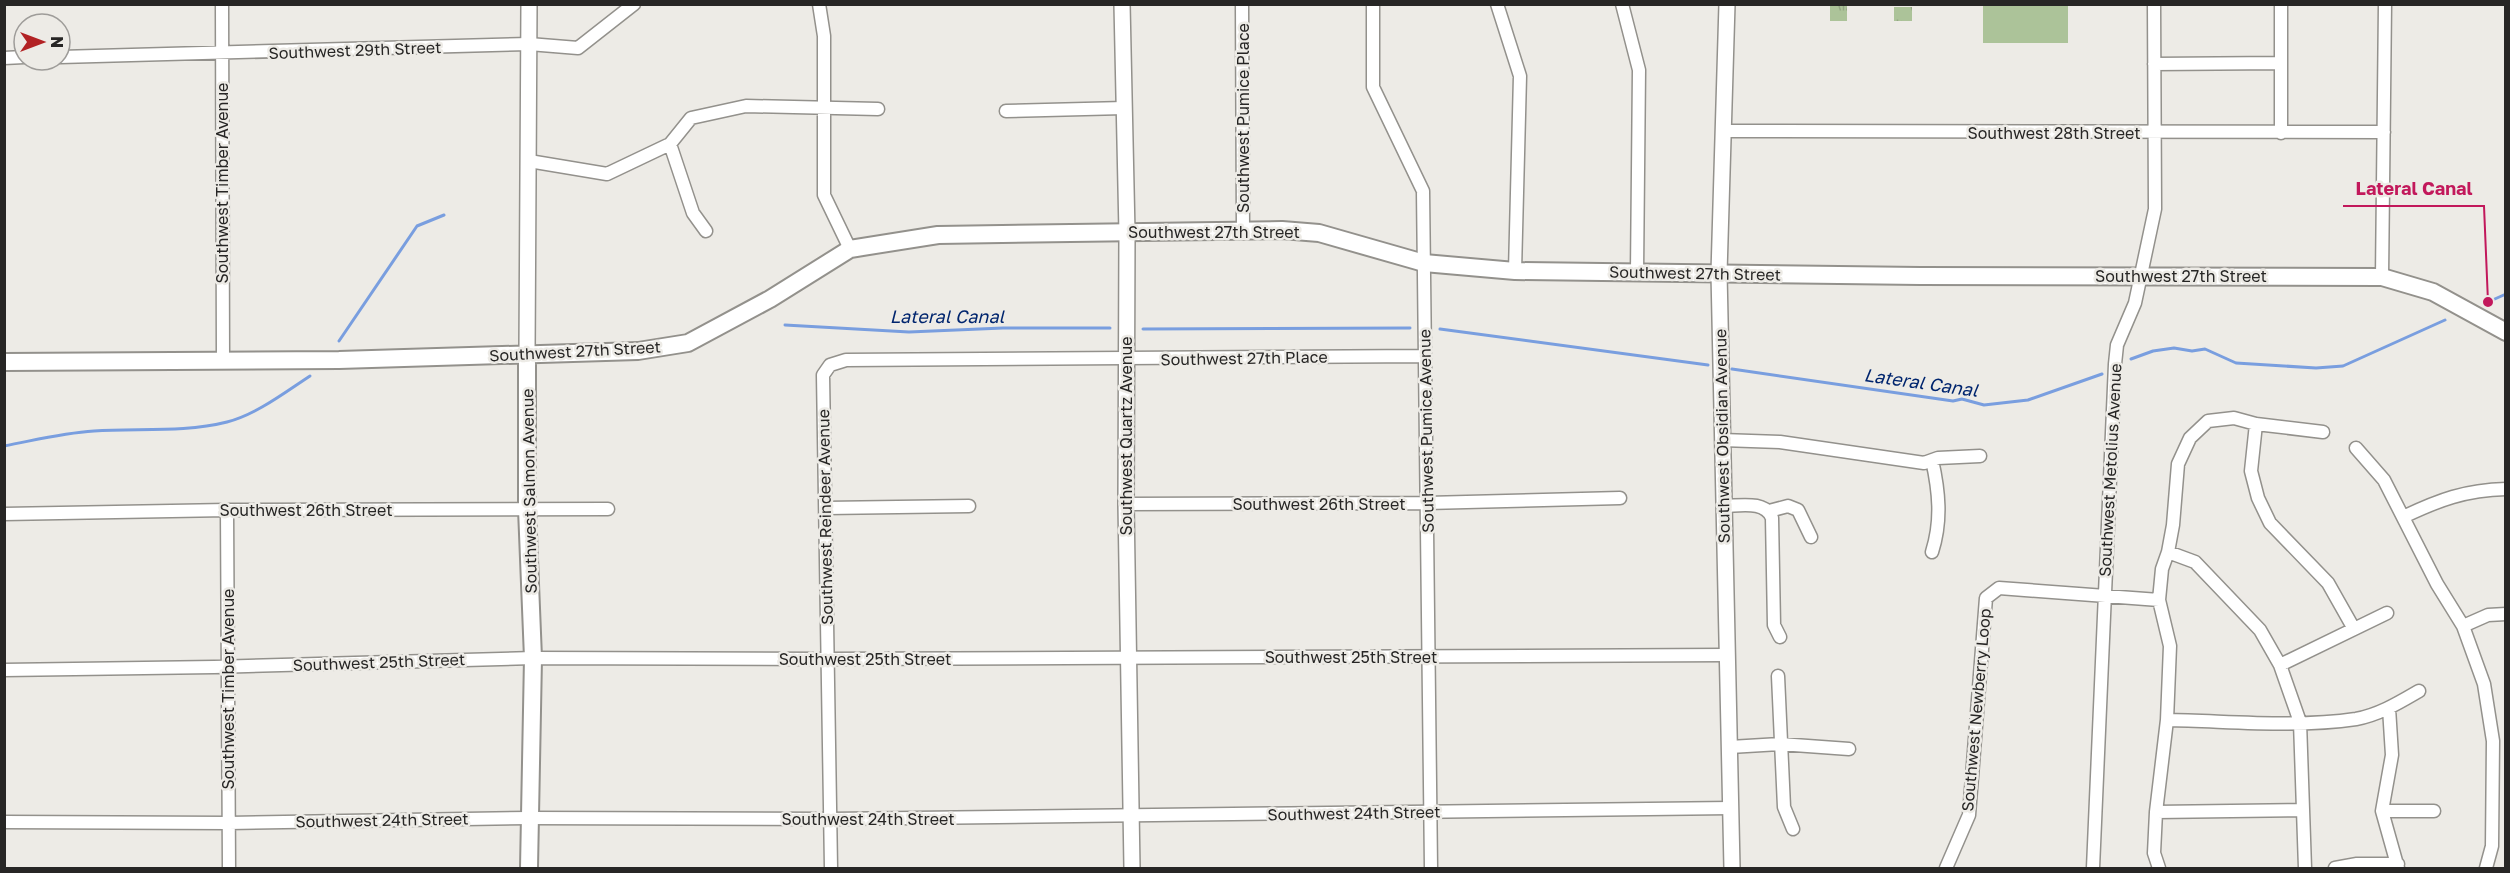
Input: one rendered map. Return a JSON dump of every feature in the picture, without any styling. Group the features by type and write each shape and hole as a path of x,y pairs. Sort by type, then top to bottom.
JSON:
{"main road":[{"name":"Southwest 27th Street","path":"4,362 223,361 638,351 688,343 770,299 850,249 938,235 1127,232 1319,232 1424,263 1515,271 1920,276 2382,277 2433,292 2505,332"},
{"name":"Southwest Salmon Avenue","path":"527,354 527,509 533,658 529,868"}],"street":[{"name":"Southwest Timber Avenue","path":"222,4 223,361"},
{"name":"Southwest Salmon Avenue","path":"527,354 529,4"},
{"name":"Southwest 29th Street","path":"72,57 529,44 578,48 634,4"},
{"path":"819,4 824,36 824,195 850,249"},
{"name":"Southwest Quartz Avenue","path":"1122,4 1127,232 1126,504 1132,868"},
{"name":"Southwest Pumice Place","path":"1242,4 1243,231"},
{"name":"Southwest Pumice Avenue","path":"1372,4 1372,87 1423,191 1431,868"},
{"path":"1497,4 1520,76 1515,271"},
{"path":"1622,4 1639,70 1637,272"},
{"name":"Southwest Obsidian Avenue","path":"1727,4 1719,273 1732,868"},
{"name":"Southwest Metolius Avenue","path":"2093,868 2115,364 2117,345 2135,303 2139,275 2155,209 2154,4"},
{"path":"2281,4 2281,133"},
{"path":"2382,277 2385,4"},
{"path":"2154,64 2281,63"},
{"path":"529,161 607,174 670,144 691,118 746,106 878,109"},
{"path":"1006,111 1124,108"},
{"name":"Southwest 28th Street","path":"1725,131 2384,132"},
{"path":"670,144 693,213 706,231"},
{"name":"Southwest 27th Place","path":"846,360 1125,360 1425,356"},
{"name":"Southwest Reindeer Avenue","path":"831,868 823,375 830,365 846,360"},
{"path":"2159,868 2154,853 2156,812 2167,720 2170,646 2159,600 2162,569 2168,552 2178,464 2190,438 2208,421 2234,417 2256,424 2323,432"},
{"path":"2256,424 2251,471 2258,498 2266,515 2270,523 2328,583 2354,629"},
{"path":"1722,440 1780,442 1924,463 1932,460 1980,456"},
{"path":"2356,448 2384,480 2437,584 2463,626 2484,684 2499,740 2492,846 2486,868"},
{"path":"1932,460 1939,512 1937,536 1932,552"},
{"path":"2403,517 2445,498 2477,490 2505,489"},
{"name":"Southwest 26th Street","path":"1126,504 1427,503 1620,498"},
{"path":"826,508 969,506"},
{"path":"1723,506 1760,506 1769,510 1788,506 1798,510 1811,537"},
{"name":"Southwest 26th Street","path":"4,514 227,510 608,509"},
{"name":"Southwest Timber Avenue","path":"227,510 229,868"},
{"path":"1769,510 1772,518 1774,625 1780,637"},
{"path":"2168,552 2195,562 2260,630 2280,665 2300,722 2301,810 2305,868"},
{"name":"Southwest Newberry Loop","path":"1946,868 1969,814 1986,598 1999,588 2159,600"},
{"path":"2280,665 2387,613"},
{"path":"2463,626 2488,615 2505,614"},
{"name":"Southwest 25th Street","path":"4,670 533,658 1726,655"},
{"path":"1778,676 1784,807 1793,829"},
{"path":"2167,720 2300,722 2357,719 2389,708 2420,691"},
{"path":"2334,868 2357,864 2398,866 2382,812 2392,755 2389,708"},
{"path":"1730,747 1780,744 1849,749"},
{"name":"Southwest 24th Street","path":"4,822 229,823 529,818 831,819 1731,808"},
{"path":"2156,812 2301,810"},
{"path":"2382,812 2434,812"}],"green space":[{"path":"1983,5 2068,5 2068,43 1983,43"},
{"path":"1830,6 1847,6 1847,21 1830,21"},
{"path":"1894,7 1912,7 1912,21 1894,21"}],"waterway":[{"path":"339,341 417,226 444,215"},
{"name":"Lateral Canal","path":"2488,302 2506,294"},
{"name":"Lateral Canal","path":"2131,359 2153,351 2174,348 2192,351 2205,349 2236,363 2316,368 2343,366 2445,320"},
{"name":"Lateral Canal","path":"785,325 909,332 1003,328 1110,328"},
{"name":"Lateral Canal","path":"1143,329 1410,328"},
{"name":"Lateral Canal","path":"1440,329 1708,365"},
{"name":"Lateral Canal","path":"1732,369 1953,401 1962,399 1984,405 2028,400 2102,374"},
{"path":"4,446 82,432 194,428 227,422 260,408 310,376"}],"place":[{"name":"Lateral Canal","path":"2488,302"}]}
